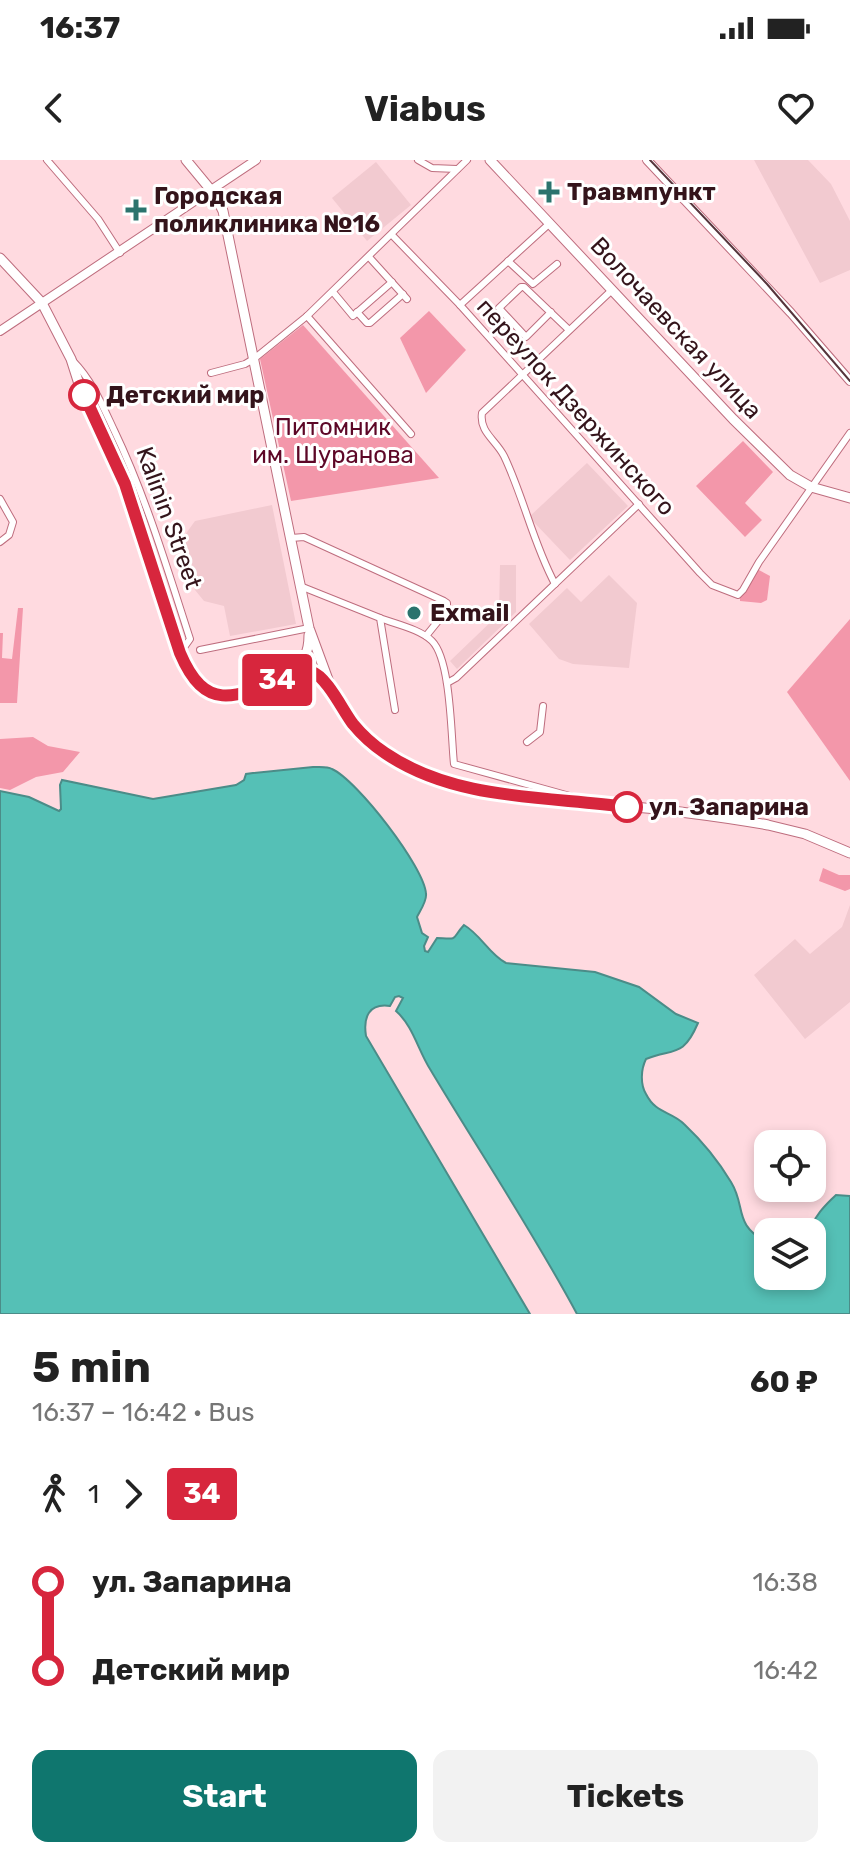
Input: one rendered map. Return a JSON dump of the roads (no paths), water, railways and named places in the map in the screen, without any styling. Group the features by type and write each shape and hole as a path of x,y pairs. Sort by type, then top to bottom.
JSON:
{"main road":[{"path":"186,160 211,190 223,211 309,628 336,699"},
{"path":"0,331 256,160"},
{"name":"Волочаевская улица","path":"490,160 790,475 811,487 850,498"},
{"path":"647,160 791,313 850,381"},
{"name":"Kalinin Street","path":"0,258 42,303 71,359 79,384 125,484 180,653 191,676 213,695 241,695 272,682"},
{"path":"272,682 301,664 306,656 309,628"},
{"path":"272,682 298,671 316,673 368,740 422,774 468,787 549,799 768,825 805,834 850,853"}],"street":[{"path":"47,160 98,219 120,253"},
{"path":"418,160 432,168 457,169"},
{"path":"211,373 245,364 307,316 467,160"},
{"path":"460,305 550,223"},
{"name":"переулок Дзержинского","path":"392,235 460,305 712,585 738,595 811,487"},
{"path":"357,312 370,323 405,297 369,257"},
{"path":"508,261 533,284 557,264"},
{"path":"333,292 353,316 392,282"},
{"path":"551,312 526,337 499,308 523,287 551,312 569,330"},
{"path":"555,584 539,554 526,507 502,452 482,428 482,413 612,290"},
{"path":"307,316 411,434"},
{"path":"811,487 850,433"},
{"path":"0,499 12,517 11,531 0,542"},
{"path":"447,683 456,678 639,504"},
{"path":"291,538 304,537 447,603 447,610 426,636"},
{"path":"300,586 426,636 434,643 447,683 454,764 600,803"},
{"path":"380,618 395,710"},
{"path":"200,650 309,628"},
{"path":"527,742 540,732 543,706"}],"water":[{"path":"325,767 343,776 388,826 423,882 426,894 417,917 422,933 428,937 425,951 428,952 437,938 454,938 464,925 506,963 595,972 639,987 676,1014 698,1023 682,1047 646,1059 642,1076 646,1094 654,1105 690,1130 736,1191 742,1215 754,1233 754,1290 826,1290 826,1218 816,1218 836,1195 850,1196 850,1314 577,1314 524,1221 430,1069 407,1024 396,1011 403,998 399,996 390,1006 372,1009 367,1017 366,1036 530,1314 0,1314 0,791 29,797 59,811 62,780 153,799 236,785 244,780 246,774"}],"tram line":[{"path":"650,160 767,284 850,381"}],"place":[{"name":"Травмпункт","path":"549,192"},
{"name":"Городская поликлиника №16","path":"136,210"},
{"name":"Детский мир","path":"84,395"},
{"name":"Exmail","path":"414,613"},
{"name":"ул. Запарина","path":"627,807"}],"park label":[{"name":"Питомник им. Шуранова","path":"333,441"}]}
